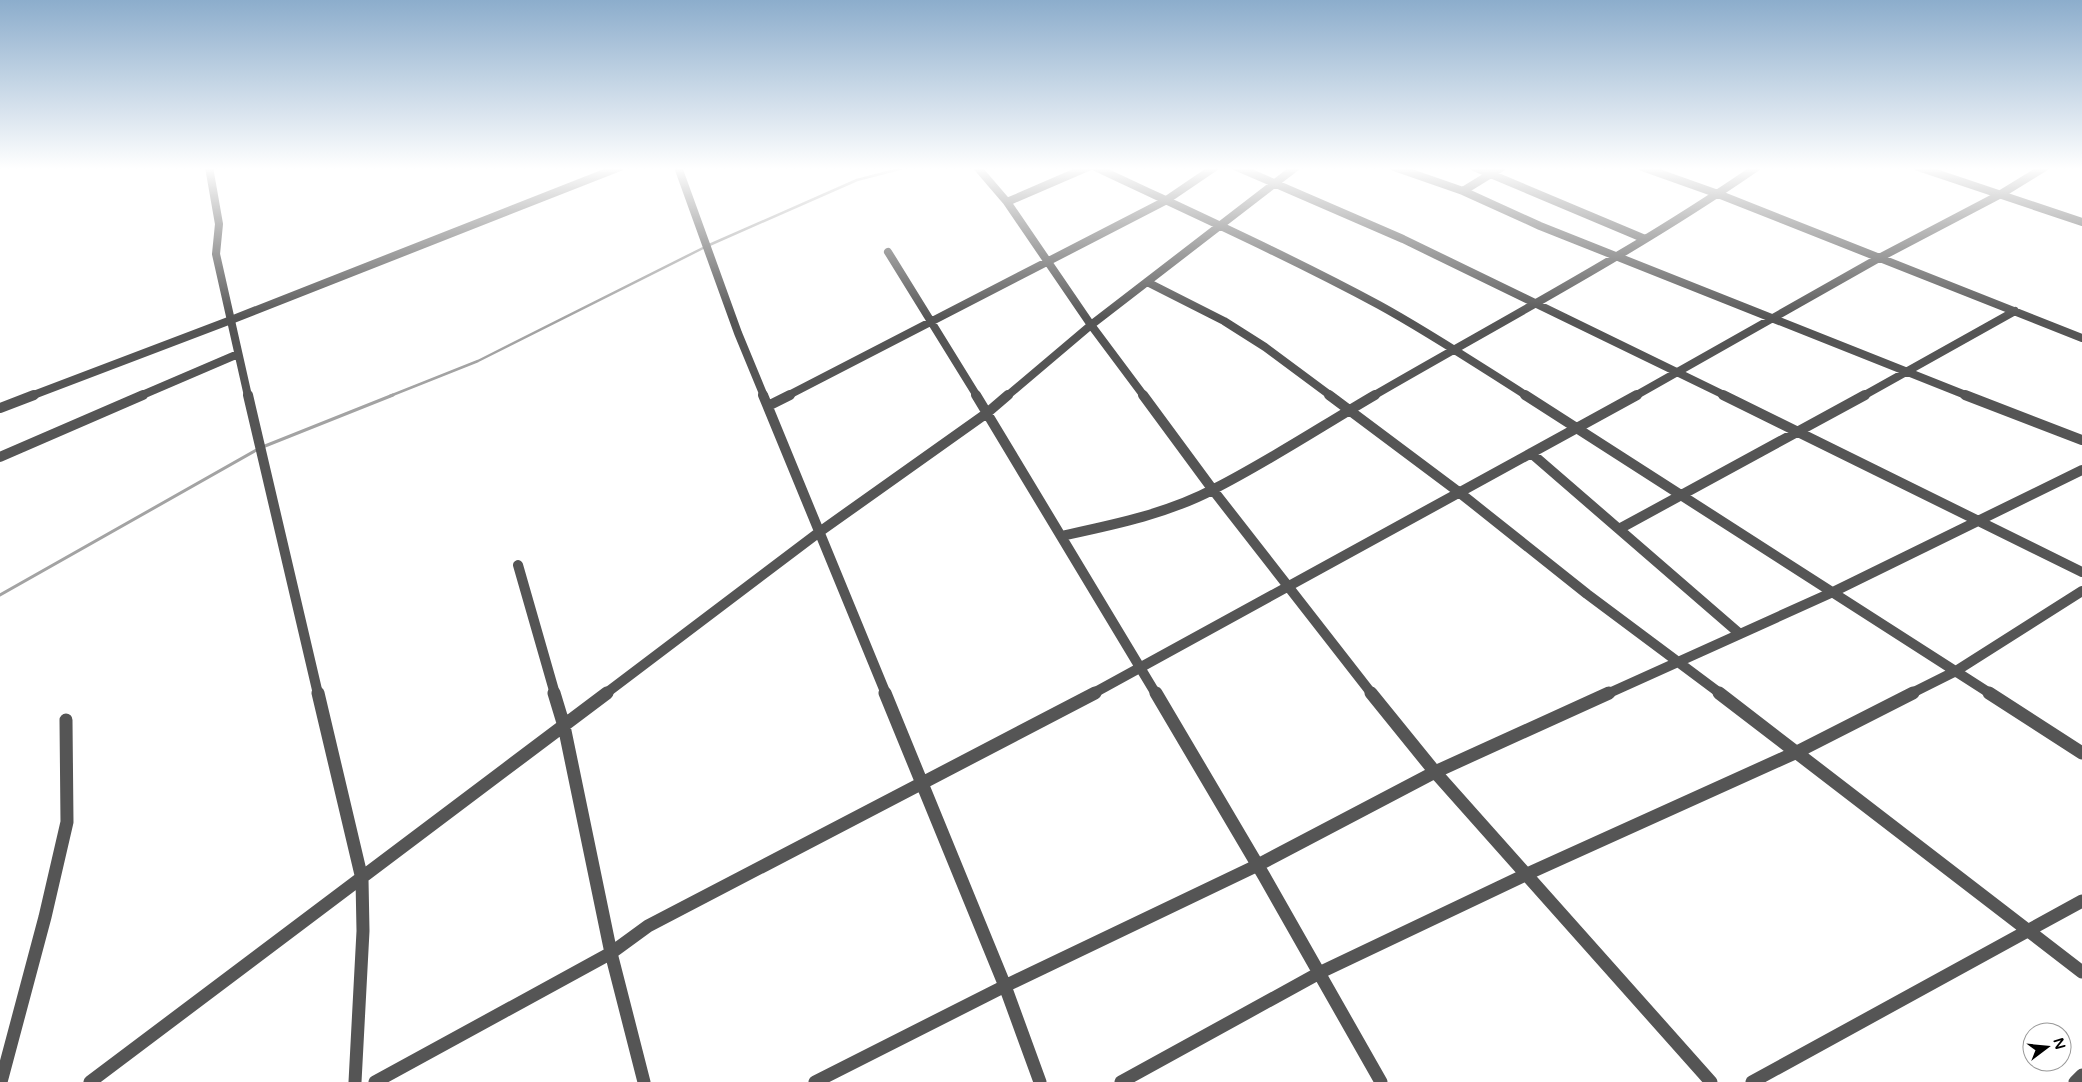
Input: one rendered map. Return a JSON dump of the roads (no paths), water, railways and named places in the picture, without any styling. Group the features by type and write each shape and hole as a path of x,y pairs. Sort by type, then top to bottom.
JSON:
{"street":[{"path":"219,217 220,224 216,254 362,879 363,931 355,1082"},
{"path":"0,408 492,217"},
{"path":"696,217 738,333 818,533 923,783 1005,986 1040,1082"},
{"path":"1018,217 1091,325 1213,490 1435,772 1711,1082"},
{"path":"768,406 930,324 1132,217"},
{"path":"1201,217 1379,305 1454,349 2082,753"},
{"path":"90,1082 362,879 818,533 987,413 1091,325 1230,217"},
{"path":"1354,217 1403,239 1679,372 2082,572"},
{"path":"1521,217 1905,372 2082,440"},
{"path":"1594,217 1645,239"},
{"path":"1061,536 1116,524 1168,508 1213,490 1454,349 1618,256 1680,217"},
{"path":"1777,217 2016,310 2082,338"},
{"path":"375,1082 611,953 648,926 1141,669 1579,428 1879,258 1956,217"},
{"path":"2069,217 2082,222"},
{"path":"888,252 1258,864 1321,972 1381,1082"},
{"path":"1147,282 1224,321 1257,342 1460,492 1587,594 1797,752 2082,972"},
{"path":"1619,529 1799,432 2016,310"},
{"path":"0,457 238,354"},
{"path":"1532,454 1740,634"},
{"path":"815,1082 1005,986 1258,864 1435,772 1833,592 2082,470"},
{"path":"518,565 564,726 611,953 644,1082"},
{"path":"1121,1082 1321,972 1527,874 1797,752 1956,671 2082,591"},
{"path":"1,1082 45,917 66,822 66,720"},
{"path":"1752,1082 2082,902"},
{"path":"2075,1082 2082,1075"}],"waterway":[{"path":"390,396 478,361 707,246 772,217"},
{"path":"0,595 260,448 393,395"}]}
